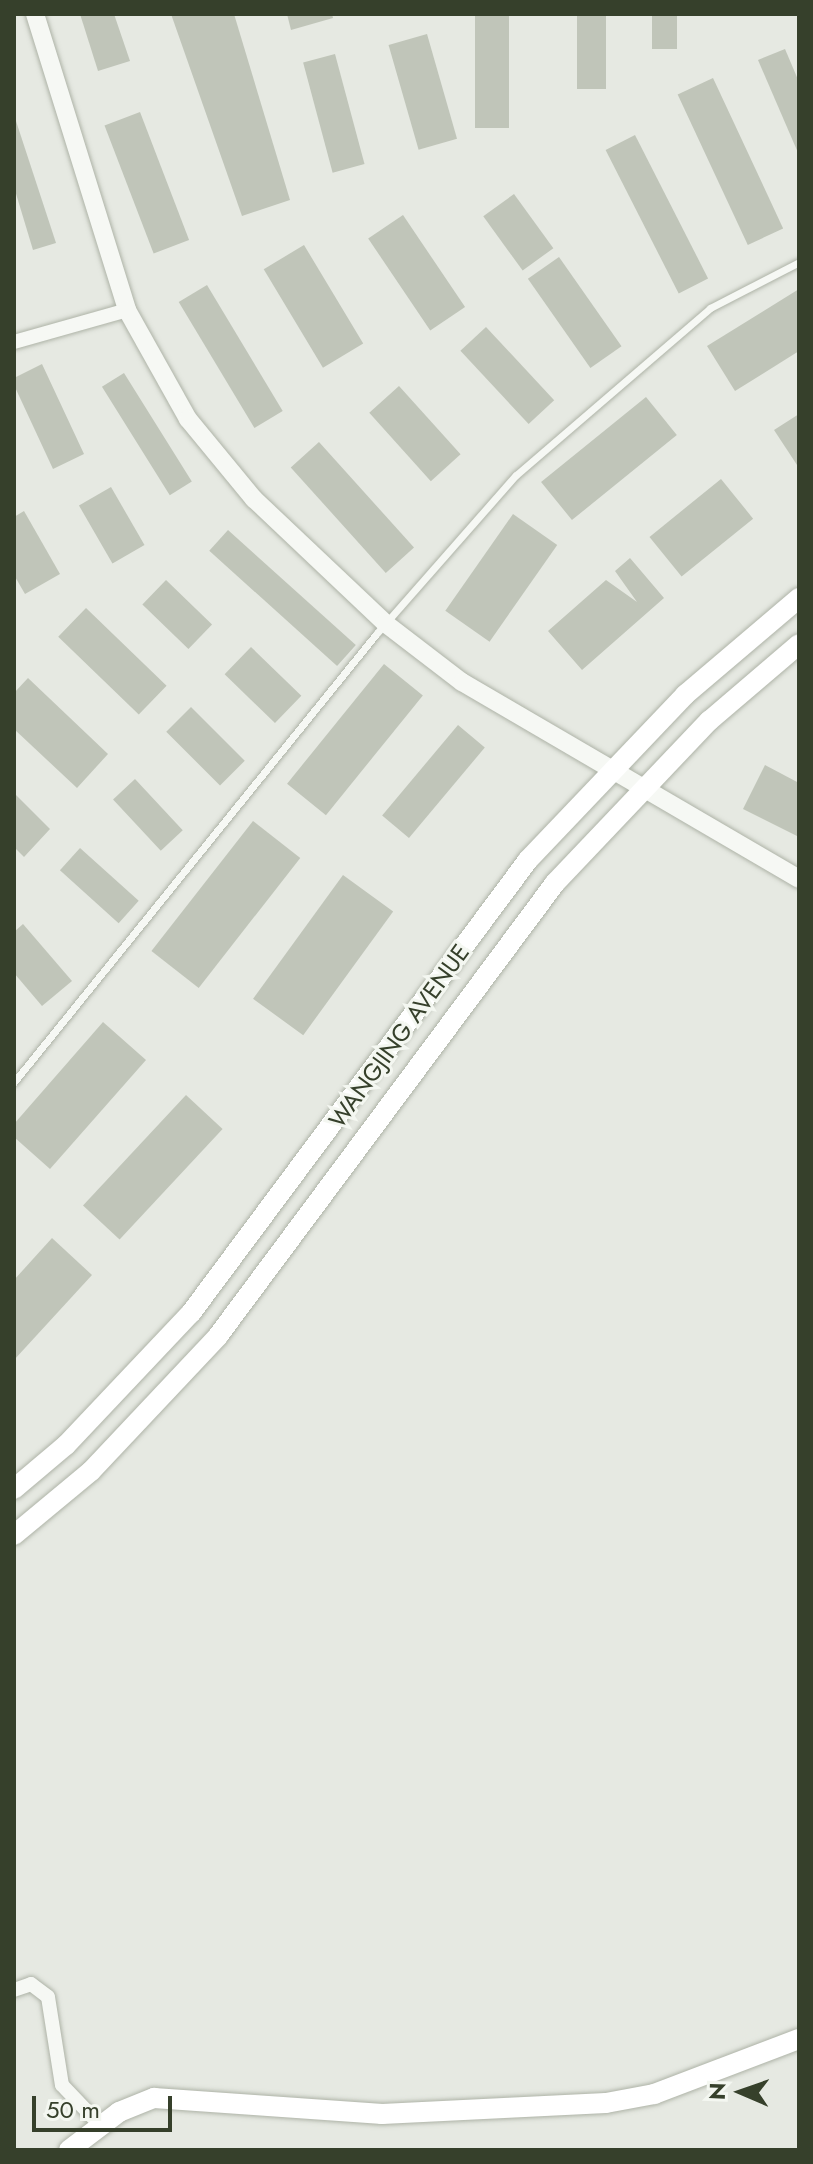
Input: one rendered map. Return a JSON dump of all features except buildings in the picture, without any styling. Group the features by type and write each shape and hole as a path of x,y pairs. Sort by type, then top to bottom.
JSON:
{"main road":[{"name":"WANGJING AVENUE","path":"14,1489 66,1445 191,1313 528,860 685,695 799,598"},
{"name":"WANGJING AVENUE","path":"14,1535 91,1471 218,1336 555,883 709,721 799,644"},
{"path":"69,2150 101,2126 154,2098 193,2096 382,2114 606,2103 654,2094 799,2039"}],"street":[{"path":"35,14 127,310 169,391 216,455 385,623 462,682 799,879"},
{"path":"14,342 127,310"},
{"path":"14,1990 31,1984 48,1997 62,2085 101,2126"}],"lane":[{"path":"14,1082 385,623 516,475 710,308 799,262"}]}
